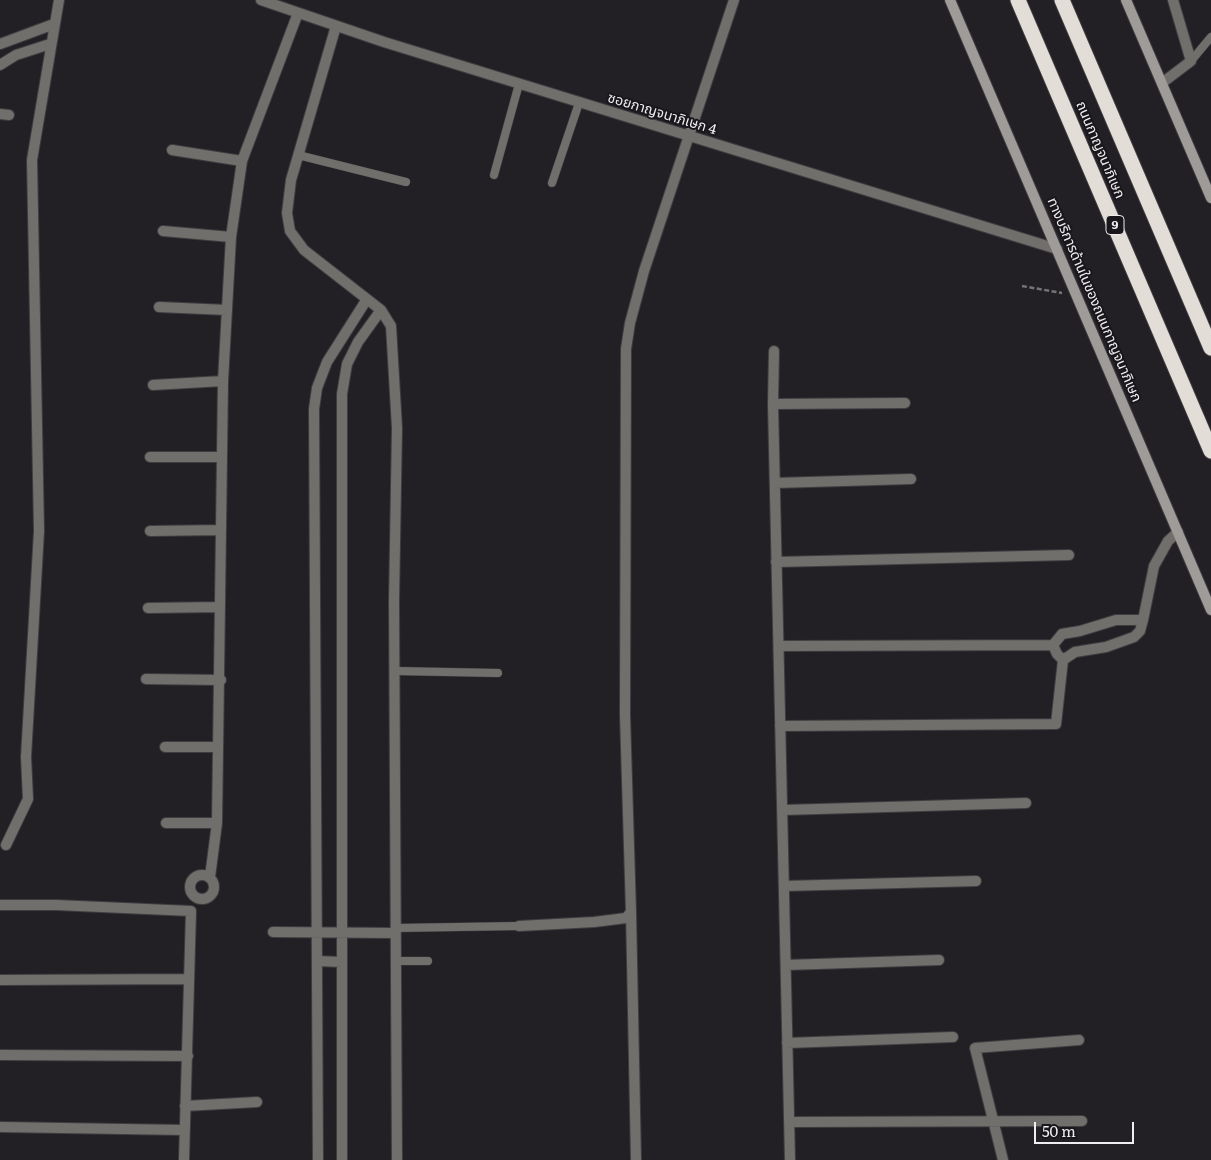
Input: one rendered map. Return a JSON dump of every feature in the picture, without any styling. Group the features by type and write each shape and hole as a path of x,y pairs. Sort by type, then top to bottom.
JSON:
{"highway":[{"name":"ถนนกาญจนาภิเษก","path":"1018,0 1211,450"},
{"name":"ถนนกาญจนาภิเษก","path":"1062,0 1211,348"}],"main road":[{"name":"ทางบริการด้านในของถนนกาญจนาภิเษก","path":"950,0 1211,610"},
{"path":"1126,0 1211,198"}],"street":[{"path":"6,845 28,800 26,757 39,531 32,160 50,44 59,0"},
{"path":"636,1160 625,715 626,349 630,323 644,271 734,0"},
{"path":"1162,83 1191,61 1173,0"},
{"name":"ซอยกาญจนาภิเษก 4","path":"268,1 336,26 519,84 1057,249"},
{"path":"210,877 197,876 192,880 191,893 195,898 208,899 213,895 214,882 210,877 217,823 221,680 223,381 231,237 242,161 298,13"},
{"path":"0,44 54,24"},
{"path":"336,26 291,180 287,214 290,231 304,250 381,310 391,326 397,428 394,519 396,1160"},
{"path":"0,65 16,55 50,44"},
{"path":"172,150 242,161"},
{"path":"163,231 231,237"},
{"path":"318,1160 314,410 317,388 327,362 367,299"},
{"path":"159,307 226,310"},
{"path":"342,1160 342,394 347,364 358,342 381,310"},
{"path":"774,352 776,562 790,1160"},
{"path":"153,385 223,381"},
{"path":"773,404 905,403"},
{"path":"150,457 222,458"},
{"path":"775,483 911,479"},
{"path":"150,531 221,530"},
{"path":"1063,660 1075,652 1106,646 1134,637 1140,631 1154,566 1168,541 1178,532"},
{"path":"776,562 1069,555"},
{"path":"148,608 220,606"},
{"path":"1053,645 1058,637 1067,632 1080,631 1116,620 1143,620"},
{"path":"779,646 1053,645"},
{"path":"1053,645 1057,654 1063,660"},
{"path":"780,726 1056,724 1063,660"},
{"path":"146,679 221,680"},
{"path":"165,747 218,748"},
{"path":"783,810 1026,803"},
{"path":"166,823 217,823"},
{"path":"784,886 976,881"},
{"path":"184,1160 188,1056 188,979 191,911 195,898"},
{"path":"0,905 56,905 191,911"},
{"path":"519,926 594,922 626,918 631,912"},
{"path":"273,932 395,931"},
{"path":"786,965 938,960"},
{"path":"317,961 342,962"},
{"path":"0,980 188,979"},
{"path":"787,1043 953,1037"},
{"path":"1003,1160 975,1048 1079,1040"},
{"path":"0,1055 188,1056"},
{"path":"185,1106 257,1102"},
{"path":"789,1122 1082,1121"},
{"path":"0,1127 184,1130"}],"lane":[{"path":"1191,61 1211,37"},
{"path":"494,175 519,84"},
{"path":"552,182 579,102"},
{"path":"298,155 406,182"},
{"path":"395,671 498,673"},
{"path":"395,931 519,926"},
{"path":"395,961 428,960"}],"path":[{"path":"1022,286 1077,295"}]}
